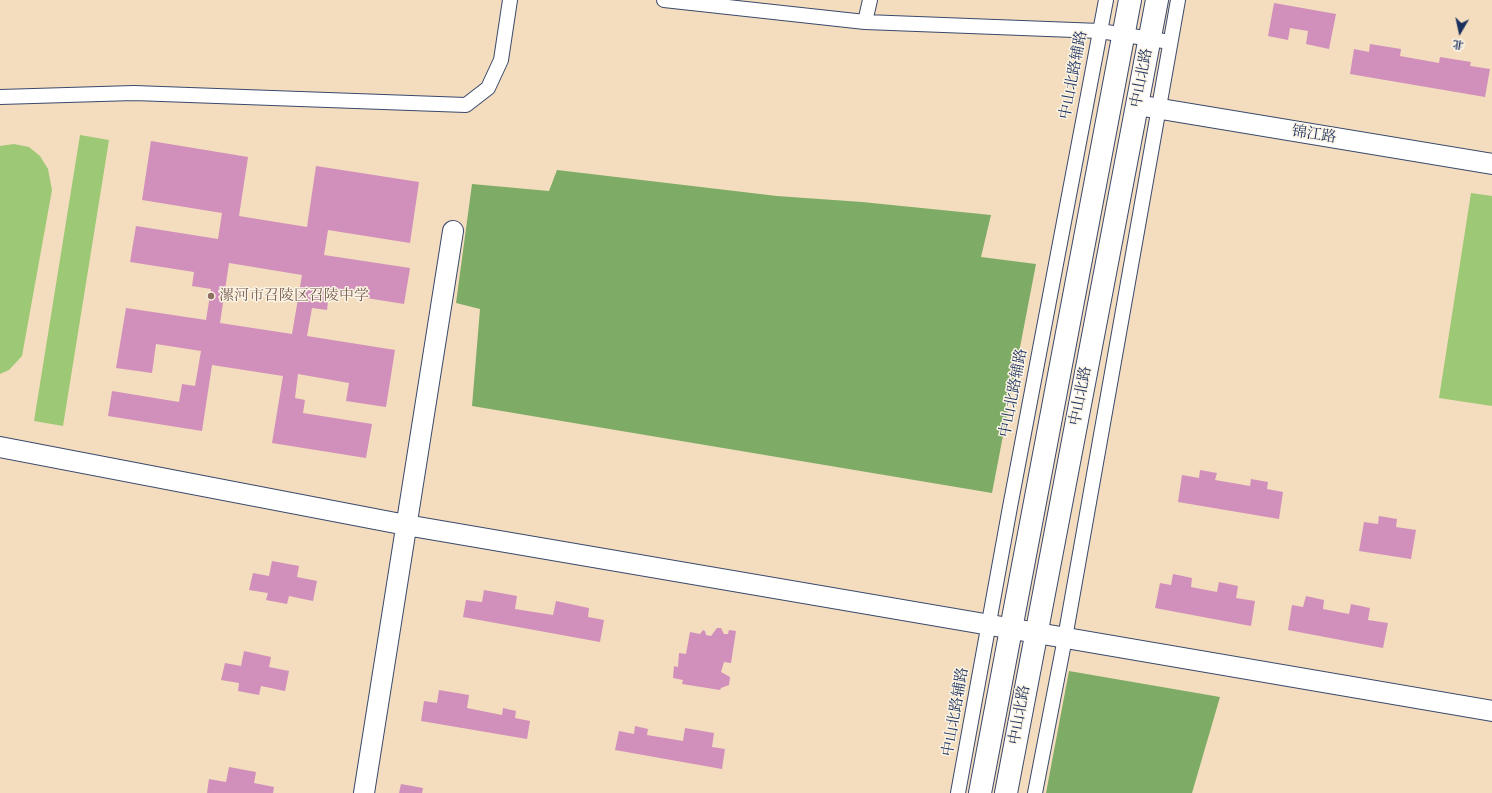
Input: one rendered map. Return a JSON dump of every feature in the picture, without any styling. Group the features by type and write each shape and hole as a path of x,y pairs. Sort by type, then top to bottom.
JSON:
{"main road":[{"name":"中山北路","path":"980,793 1130,0"},
{"name":"中山北路","path":"1006,793 1035,633 1137,105 1160,41 1157,0"}],"street":[{"path":"0,97 134,93 403,104 466,105 488,88 501,60 510,0"},
{"path":"664,0 865,22 1100,31 1160,41"},
{"path":"865,22 870,0"},
{"name":"中山北路辅路","path":"958,793 1106,0"},
{"path":"1035,793 1065,638 1159,109 1160,41 1178,0"},
{"name":"锦江路","path":"1137,105 1492,164"},
{"path":"364,793 453,231"},
{"path":"0,447 406,525 1492,711"}],"green space":[{"path":"80,135 109,140 63,426 34,421"},
{"path":"14,144 29,147 40,156 48,169 52,190 22,356 9,370 0,374 0,146"},
{"path":"557,170 777,196 862,202 991,215 981,257 1036,264 992,493 472,406 480,309 456,303 472,184 549,191"},
{"path":"1471,193 1492,196 1492,406 1439,398"},
{"path":"1069,671 1220,697 1192,793 1046,793"}],"building":[{"path":"1274,3 1336,14 1329,49 1306,44 1308,31 1290,28 1288,40 1268,36"},
{"path":"1370,44 1401,49 1400,56 1439,63 1440,57 1471,62 1470,66 1490,69 1485,97 1350,74 1354,49 1369,52"},
{"path":"151,141 248,157 239,216 307,227 316,166 419,182 410,243 328,230 324,255 410,268 404,304 329,292 327,310 312,308 307,336 395,350 386,407 346,401 349,383 298,374 295,398 305,400 303,413 372,424 366,458 272,443 283,376 212,365 202,431 108,416 112,391 179,402 182,384 195,386 201,351 156,344 152,373 116,368 126,308 206,320 211,289 192,286 194,272 130,262 136,226 218,239 222,213 142,200","holes":["229,263 302,275 292,334 220,323"]},
{"path":"1200,470 1217,473 1215,480 1250,486 1251,479 1268,482 1267,489 1283,492 1279,519 1178,502 1182,475 1199,478"},
{"path":"1379,516 1397,519 1396,527 1416,530 1411,559 1359,551 1364,522 1378,524"},
{"path":"272,561 299,566 297,577 317,581 313,601 289,596 287,604 266,600 268,593 249,590 253,573 269,576"},
{"path":"1173,574 1192,578 1191,587 1217,592 1219,582 1238,586 1236,598 1255,601 1251,626 1155,608 1160,583 1171,585"},
{"path":"484,590 517,596 515,609 553,615 556,601 589,608 588,617 604,620 600,642 463,617 466,600 482,602"},
{"path":"1306,596 1324,600 1323,609 1349,614 1351,604 1370,608 1368,620 1388,623 1383,648 1288,630 1292,605 1303,607"},
{"path":"717,628 721,628 724,634 728,634 729,630 736,631 731,663 724,662 721,672 730,677 729,685 721,688 720,690 682,684 683,680 673,678 674,666 678,667 679,653 686,654 690,632 700,634 703,630 705,631 706,635 711,636"},
{"path":"244,651 271,657 269,667 289,671 285,691 261,686 259,695 238,691 239,683 221,680 225,663 241,666"},
{"path":"439,690 469,695 467,708 502,715 503,708 516,711 515,718 530,721 527,739 421,721 424,701 437,703"},
{"path":"635,726 648,729 647,735 683,741 685,728 714,733 712,747 725,749 722,769 615,750 619,731 634,734"},
{"path":"229,767 256,772 254,783 274,787 273,793 207,793 209,779 226,782"},
{"path":"401,784 423,788 422,793 399,793"}],"place":[{"name":"漯河市召陵区召陵中学","path":"211,296"}]}
